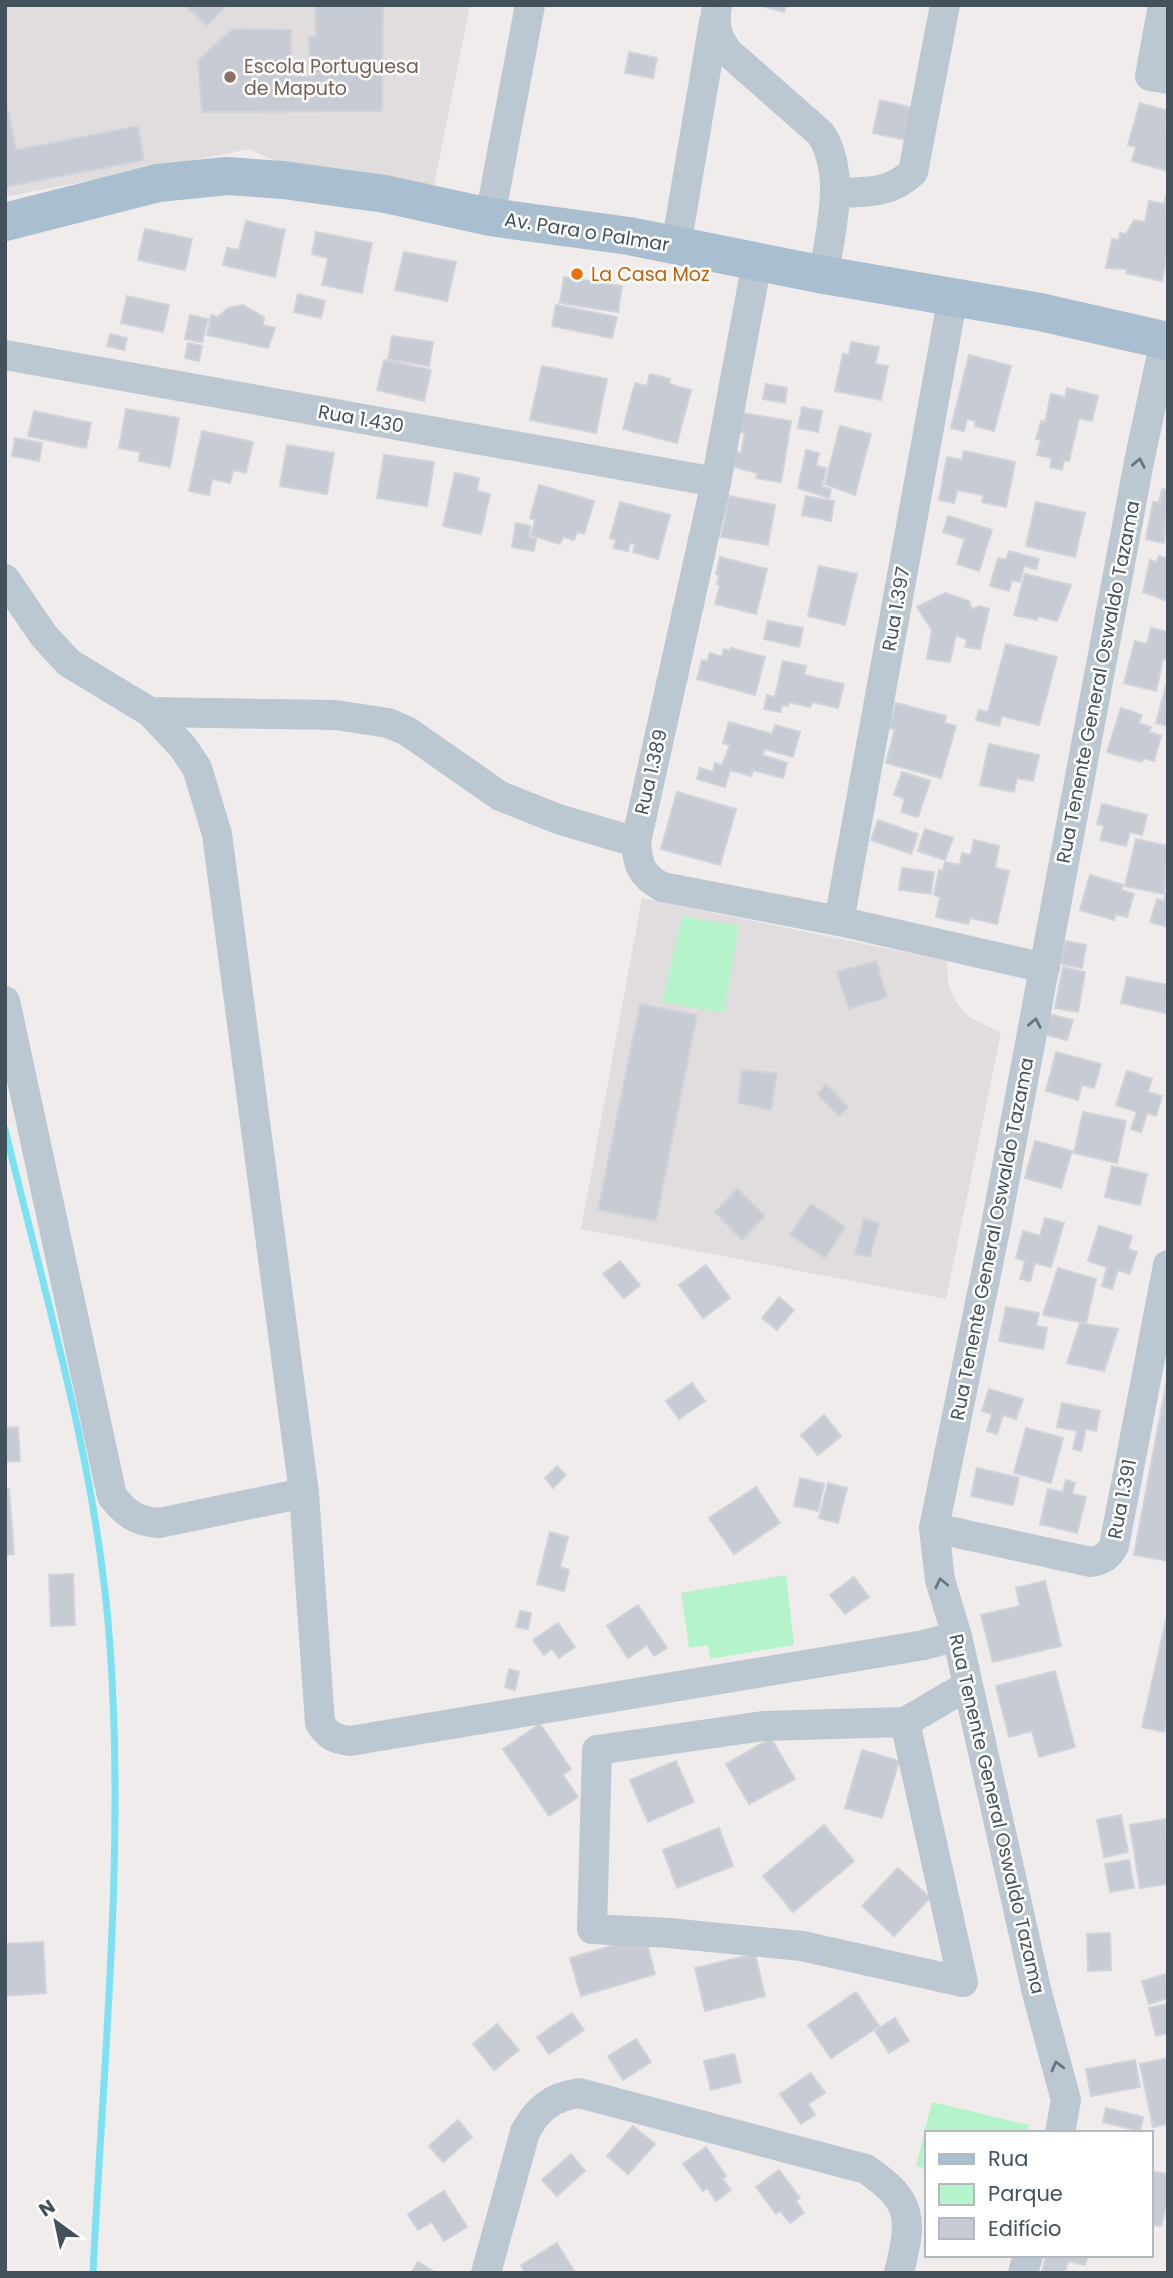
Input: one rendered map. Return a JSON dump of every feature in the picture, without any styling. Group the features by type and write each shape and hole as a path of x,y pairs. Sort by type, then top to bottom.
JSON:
{"main road":[{"name":"Av. Para o Palmar","path":"5,222 158,183 227,176 283,180 385,194 490,217 676,246 824,275 953,296 1166,341"}],"street":[{"path":"490,217 530,5"},
{"path":"836,193 879,192 899,185 913,172 920,147 945,5"},
{"path":"1159,77 1163,5"},
{"path":"716,13 718,38 728,52 821,134 831,150 836,193 824,275"},
{"path":"676,246 716,13"},
{"name":"Rua 1.389","path":"757,262 716,482 636,842 638,865 645,878 662,887 839,921 1045,968"},
{"name":"Rua 1.397","path":"839,921 953,296"},
{"name":"Rua Tenente General Oswaldo Tazama","path":"1060,2131 1066,2101 1037,1993 957,1636 940,1580 934,1528 1045,968 1139,462 1166,341"},
{"name":"Rua 1.430","path":"5,355 716,482"},
{"path":"5,579 44,636 69,663 150,712 183,747 197,768 217,834 304,1493 320,1723 326,1733 335,1739 350,1741 924,1645 957,1636"},
{"path":"150,712 336,715 388,723 407,731 500,796 558,819 636,842"},
{"path":"5,1001 112,1496 125,1513 141,1521 159,1523 304,1493"},
{"name":"Rua 1.391","path":"934,1528 1091,1562 1101,1560 1109,1554 1114,1546 1168,1265"},
{"path":"905,1722 963,1982 802,1946 669,1933 592,1929 597,1750 763,1726 905,1722 967,1686"},
{"path":"486,2273 525,2132 535,2114 548,2102 562,2095 579,2093 866,2169 890,2185 901,2198 909,2217 909,2233 899,2273"}],"shaded area":[{"name":"Escola Portuguesa de Maputo","path":"5,5 470,5 434,185 279,163 249,149 5,197"},
{"path":"642,898 947,961 948,984 956,1002 969,1017 1001,1033 946,1299 581,1229"}],"green space":[{"path":"682,916 739,926 724,1013 662,1002"},
{"path":"786,1575 794,1645 710,1659 708,1645 689,1648 681,1593"},
{"path":"932,2102 1029,2125 1028,2131 925,2131 925,2169 916,2166"}],"building":[{"path":"185,5 227,5 207,26"},
{"path":"316,5 383,5 382,111 202,112 198,61 232,29 291,30 291,76 310,77 309,38 316,36"},
{"path":"759,5 786,5 784,12"},
{"path":"629,52 657,58 653,78 625,73"},
{"path":"5,97 16,150 138,126 144,160 5,187"},
{"path":"880,100 913,108 906,140 873,133"},
{"path":"1140,103 1168,111 1165,129 1168,130 1168,171 1132,161 1136,147 1128,145"},
{"path":"1166,195 1168,252 1162,281 1126,273 1127,269 1106,268 1112,239 1119,240 1120,233 1126,234 1134,220 1145,222 1149,201 1164,204"},
{"path":"246,221 285,230 275,277 223,265 227,248 239,250"},
{"path":"145,229 192,239 185,270 138,260"},
{"path":"316,232 372,243 362,293 322,285 328,258 312,254"},
{"path":"404,252 456,262 447,301 395,290"},
{"path":"564,277 622,286 618,312 560,303"},
{"path":"298,294 325,301 321,318 294,312"},
{"path":"127,296 169,305 163,332 121,323"},
{"path":"243,305 264,317 263,325 275,328 268,348 207,335 211,315 218,317 228,308"},
{"path":"556,305 617,317 612,338 552,326"},
{"path":"190,315 208,319 202,342 185,339"},
{"path":"110,334 127,338 124,350 107,346"},
{"path":"392,336 433,342 429,366 388,359"},
{"path":"851,342 879,347 875,364 888,366 881,400 835,391 843,354 849,355"},
{"path":"188,343 202,346 199,361 185,358"},
{"path":"969,355 1011,366 994,431 975,426 976,421 967,419 964,431 951,428"},
{"path":"384,360 431,370 424,401 377,390"},
{"path":"542,366 607,379 596,433 530,420"},
{"path":"650,374 670,379 669,384 691,390 677,443 623,429 635,383 647,386"},
{"path":"766,384 787,388 785,403 763,399"},
{"path":"1067,388 1098,396 1092,421 1079,418 1069,461 1064,460 1062,470 1050,467 1052,458 1037,455 1041,439 1036,439 1041,421 1045,422 1051,394 1065,397"},
{"path":"802,407 822,411 818,432 798,428"},
{"path":"126,409 179,418 170,467 139,461 140,452 119,448"},
{"path":"34,411 91,423 86,448 28,436"},
{"path":"743,413 791,421 781,482 756,478 757,473 734,467 736,452 741,453 745,433 739,432"},
{"path":"840,426 871,434 855,495 825,484"},
{"path":"202,431 253,442 246,473 233,470 230,483 212,479 209,495 189,491"},
{"path":"15,438 42,443 39,461 12,456"},
{"path":"287,445 334,453 327,494 280,486"},
{"path":"806,450 819,453 816,466 826,468 822,487 831,489 829,498 798,488"},
{"path":"964,451 1015,462 1006,507 982,502 983,495 957,490 954,503 939,500 947,457 962,460"},
{"path":"384,455 434,462 427,506 377,498"},
{"path":"455,473 479,478 477,491 490,494 481,534 443,526"},
{"path":"539,485 594,501 584,534 577,532 574,540 563,537 560,544 531,535 535,520 530,518"},
{"path":"1162,489 1168,490 1164,543 1146,539 1153,502 1159,503"},
{"path":"729,496 775,505 768,545 721,537"},
{"path":"806,496 834,501 831,521 802,515"},
{"path":"620,502 670,515 658,559 633,552 635,544 630,543 628,551 613,548 616,540 610,538"},
{"path":"1036,502 1085,513 1075,557 1026,546"},
{"path":"948,516 992,530 979,571 957,564 965,539 943,532"},
{"path":"516,523 530,526 529,537 536,539 534,551 512,547"},
{"path":"1009,551 1039,559 1036,569 1024,566 1020,582 1012,580 1009,591 990,586 998,558 1006,560"},
{"path":"1159,556 1168,559 1168,601 1143,592 1150,560 1156,562"},
{"path":"720,557 767,569 756,614 715,604 720,585 717,584 719,575 716,574"},
{"path":"819,566 857,574 845,625 808,616"},
{"path":"1025,574 1071,585 1057,621 1038,616 1037,620 1014,615"},
{"path":"945,593 969,601 972,609 980,606 989,609 980,649 965,647 967,640 956,635 950,662 927,659 932,630 917,607"},
{"path":"768,621 803,628 799,647 764,639"},
{"path":"1151,628 1168,632 1168,660 1163,659 1156,691 1124,683 1135,641 1147,644"},
{"path":"1006,644 1057,657 1039,725 1002,716 999,726 976,720 979,710 988,712"},
{"path":"731,648 765,657 755,695 697,679 702,660 707,661 710,653 722,657 724,649 730,651"},
{"path":"783,661 806,666 804,675 844,684 838,708 812,702 810,707 789,702 788,706 782,705 780,712 764,709 767,695 775,697"},
{"path":"1168,685 1168,726 1156,723"},
{"path":"896,703 946,716 944,723 956,726 941,778 886,763 895,729 889,728"},
{"path":"1121,708 1142,715 1139,723 1151,727 1149,732 1161,736 1154,761 1143,758 1142,762 1107,752"},
{"path":"729,722 772,734 775,725 800,732 793,757 765,749 762,755 787,763 783,778 753,770 751,776 730,770 725,787 697,779 700,768 713,772 715,763 722,765 730,745 723,743"},
{"path":"989,744 1039,755 1033,781 1017,778 1014,792 980,785"},
{"path":"902,772 930,781 918,817 901,812 905,799 894,795"},
{"path":"677,792 736,809 720,865 661,849"},
{"path":"1102,804 1147,815 1142,835 1130,832 1126,846 1100,840 1104,826 1097,824"},
{"path":"878,820 918,834 911,854 871,840"},
{"path":"925,829 953,838 945,860 918,851"},
{"path":"1136,839 1168,846 1164,894 1125,886"},
{"path":"974,840 999,846 995,868 1009,871 997,924 970,918 968,924 936,917 940,897 934,895 939,870 943,871 945,862 960,865 962,853 971,855"},
{"path":"902,868 934,872 931,894 899,890"},
{"path":"1090,875 1123,885 1121,890 1134,894 1127,917 1115,914 1114,920 1080,910"},
{"path":"1166,893 1168,927 1150,922 1157,899 1164,901"},
{"path":"1065,941 1086,945 1082,968 1061,964"},
{"path":"876,961 887,997 849,1009 837,972"},
{"path":"1063,967 1085,972 1078,1012 1055,1008"},
{"path":"1127,977 1168,985 1165,1013 1121,1003"},
{"path":"640,1004 697,1015 656,1221 598,1210"},
{"path":"1044,1013 1073,1020 1067,1040 1039,1033"},
{"path":"1056,1052 1101,1064 1094,1088 1082,1085 1078,1100 1046,1091"},
{"path":"742,1070 777,1073 771,1110 738,1103"},
{"path":"1127,1071 1152,1079 1148,1092 1162,1096 1156,1116 1147,1113 1141,1132 1131,1129 1137,1112 1116,1105"},
{"path":"826,1084 848,1107 839,1116 817,1094"},
{"path":"1083,1112 1126,1121 1117,1163 1074,1153"},
{"path":"1035,1141 1072,1151 1061,1188 1025,1178"},
{"path":"1112,1166 1147,1174 1140,1205 1105,1197"},
{"path":"737,1189 765,1216 742,1240 715,1212"},
{"path":"811,1204 845,1227 825,1258 790,1235"},
{"path":"1045,1218 1064,1223 1051,1267 1035,1263 1030,1281 1020,1279 1025,1261 1016,1258 1023,1231 1040,1236"},
{"path":"864,1219 879,1223 870,1257 855,1254"},
{"path":"1099,1226 1132,1236 1128,1249 1137,1252 1130,1274 1118,1270 1112,1289 1102,1286 1107,1267 1088,1261"},
{"path":"620,1261 640,1285 624,1298 603,1274"},
{"path":"706,1265 730,1298 703,1318 679,1285"},
{"path":"1058,1268 1096,1279 1086,1323 1043,1315"},
{"path":"779,1297 794,1310 777,1330 762,1318"},
{"path":"1006,1307 1039,1313 1036,1326 1047,1328 1043,1349 999,1341"},
{"path":"1080,1323 1118,1329 1104,1371 1067,1363"},
{"path":"1168,1374 1168,1561 1134,1555"},
{"path":"692,1383 705,1401 679,1419 666,1401"},
{"path":"989,1389 1023,1399 1016,1419 1003,1415 997,1434 987,1431 992,1414 982,1411"},
{"path":"1062,1403 1100,1411 1096,1431 1086,1429 1081,1451 1073,1449 1077,1431 1057,1427"},
{"path":"824,1415 841,1436 818,1455 801,1435"},
{"path":"18,1427 20,1461 5,1462 5,1428"},
{"path":"1026,1428 1063,1438 1051,1483 1014,1473"},
{"path":"557,1466 566,1475 553,1488 545,1478"},
{"path":"977,1468 1019,1478 1013,1505 971,1496"},
{"path":"800,1478 824,1484 818,1511 794,1506"},
{"path":"1066,1480 1075,1483 1072,1494 1086,1497 1077,1533 1040,1524 1048,1489 1063,1492"},
{"path":"828,1483 847,1488 838,1523 819,1518"},
{"path":"756,1487 780,1523 734,1554 709,1518"},
{"path":"9,1489 14,1554 5,1555 5,1490"},
{"path":"550,1532 568,1537 560,1567 569,1570 564,1591 537,1584"},
{"path":"73,1574 75,1625 51,1626 49,1575"},
{"path":"854,1577 869,1597 845,1614 830,1595"},
{"path":"1045,1581 1061,1646 993,1662 981,1615 1020,1606 1016,1588"},
{"path":"638,1605 667,1648 654,1656 647,1645 628,1658 607,1626"},
{"path":"520,1611 531,1613 528,1629 516,1627"},
{"path":"1168,1611 1168,1713 1164,1732 1142,1727"},
{"path":"558,1623 575,1647 559,1658 552,1649 544,1655 533,1640"},
{"path":"509,1669 519,1672 515,1690 505,1687"},
{"path":"1055,1671 1075,1747 1039,1757 1032,1731 1009,1737 996,1686"},
{"path":"540,1724 571,1769 563,1775 578,1797 549,1816 503,1749"},
{"path":"771,1738 795,1779 749,1804 726,1764"},
{"path":"862,1750 899,1761 882,1818 845,1808"},
{"path":"676,1761 694,1802 648,1822 630,1780"},
{"path":"1121,1815 1128,1852 1104,1857 1097,1820"},
{"path":"1166,1819 1168,1884 1140,1888 1130,1825"},
{"path":"824,1825 854,1861 793,1912 763,1876"},
{"path":"719,1828 733,1866 677,1888 663,1850"},
{"path":"1129,1860 1134,1888 1110,1892 1105,1864"},
{"path":"898,1868 930,1898 894,1936 862,1906"},
{"path":"1110,1933 1111,1970 1088,1971 1087,1934"},
{"path":"645,1936 655,1974 581,1996 570,1958"},
{"path":"43,1942 46,1993 5,1996 5,1944"},
{"path":"755,1954 765,1996 705,2011 695,1968"},
{"path":"1166,1974 1168,1998 1149,2004 1142,1981"},
{"path":"856,1992 879,2026 831,2058 808,2025"},
{"path":"1168,2004 1168,2033 1156,2036 1149,2008"},
{"path":"572,2013 584,2030 549,2054 537,2037"},
{"path":"895,2018 909,2041 889,2053 875,2031"},
{"path":"497,2024 519,2050 494,2070 473,2044"},
{"path":"636,2039 651,2062 623,2080 608,2056"},
{"path":"734,2054 741,2082 711,2090 704,2061"},
{"path":"1168,2058 1168,2124 1153,2127 1140,2064"},
{"path":"1135,2060 1140,2087 1091,2096 1086,2069"},
{"path":"811,2073 825,2093 808,2104 815,2115 801,2124 780,2094"},
{"path":"1106,2108 1143,2117 1140,2131 1103,2122"},
{"path":"458,2120 472,2137 443,2162 429,2146"},
{"path":"633,2126 655,2144 628,2174 607,2156"},
{"path":"706,2147 726,2176 722,2179 731,2190 716,2201 707,2188 703,2191 683,2164"},
{"path":"571,2154 585,2171 557,2196 542,2180"},
{"path":"779,2170 800,2198 796,2201 804,2213 790,2223 780,2211 776,2214 756,2187"},
{"path":"1152,2171 1168,2174 1168,2201 1161,2226 1152,2225"},
{"path":"444,2191 467,2227 444,2241 432,2222 418,2230 408,2214"},
{"path":"557,2243 575,2273 525,2273 521,2265"},
{"path":"1046,2257 1087,2257 1085,2265 1068,2261 1065,2273 1042,2273"},
{"path":"418,2262 436,2273 411,2273"}],"waterway":[{"path":"5,1129 82,1450 104,1580 110,1646 114,1724 114,1881 93,2273"}],"place":[{"name":"Escola Portuguesa de Maputo","path":"230,77"},
{"name":"La Casa Moz","path":"577,274"}]}
